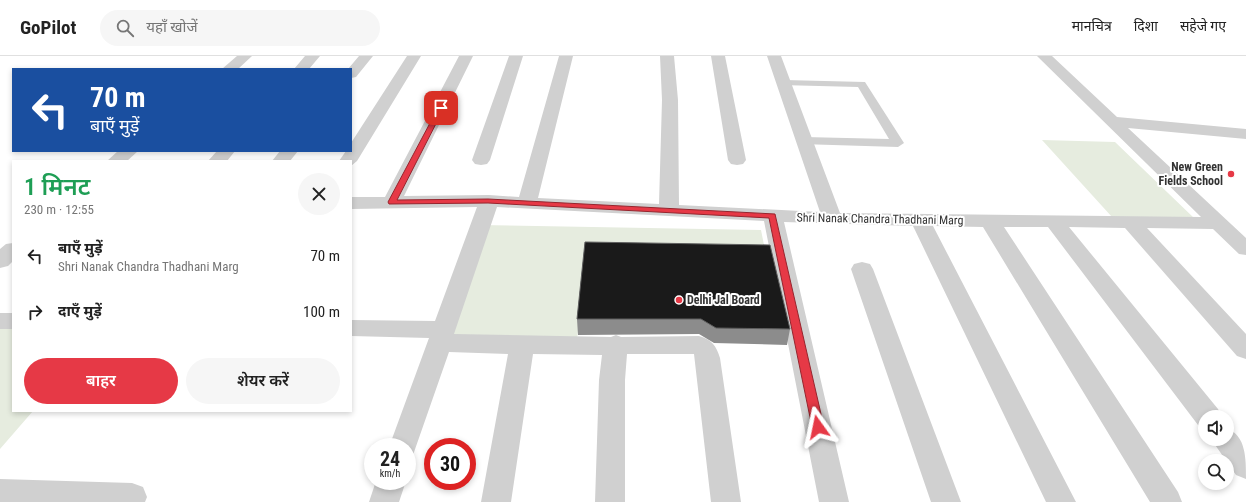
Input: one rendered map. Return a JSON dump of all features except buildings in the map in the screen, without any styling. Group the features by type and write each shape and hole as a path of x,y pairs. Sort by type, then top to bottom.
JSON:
{"street":[{"path":"230,68 245,56"},
{"path":"302,68 313,56"},
{"path":"352,73 366,56"},
{"path":"349,160 414,56"},
{"path":"392,202 466,56"},
{"path":"481,160 516,56"},
{"path":"527,203 566,56"},
{"path":"667,56 670,100 669,211"},
{"path":"718,56 737,160"},
{"path":"774,56 832,220"},
{"path":"1044,56 1246,249"},
{"path":"1111,121 1246,134"},
{"path":"117,160 128,152"},
{"path":"218,160 225,152"},
{"path":"282,160 288,152"},
{"path":"407,438 488,201"},
{"name":"Shri Nanak Chandra Thadhani Marg","path":"353,206 392,202 488,201 832,220 1217,222"},
{"path":"772,216 834,502"},
{"path":"920,220 1062,502"},
{"path":"990,221 1167,502"},
{"path":"1053,221 1202,410"},
{"path":"1130,222 1246,350"},
{"path":"0,260 12,250"},
{"path":"862,269 946,502"},
{"path":"0,321 12,321"},
{"path":"352,328 522,344 699,345 705,349 708,358 726,502"},
{"path":"496,502 522,344"},
{"path":"610,502 612,380 616,344"},
{"path":"1230,446 1246,466"},
{"path":"384,502 389,490"},
{"path":"0,492 132,497"}],"lane":[{"path":"784,84 861,84 898,143 804,141"}],"shaded area":[{"path":"1042,140 1115,142 1194,218 1112,217"},
{"path":"479,225 761,230 767,260 586,257 577,340 445,337"},
{"path":"0,329 12,329 12,412 32,412 0,449"}],"place":[{"name":"New Green Fields School","path":"1231,174"},
{"name":"Delhi Jal Board","path":"679,300"}],"route":[{"path":"441,108 392,202 488,201 772,216 818,427"}]}
